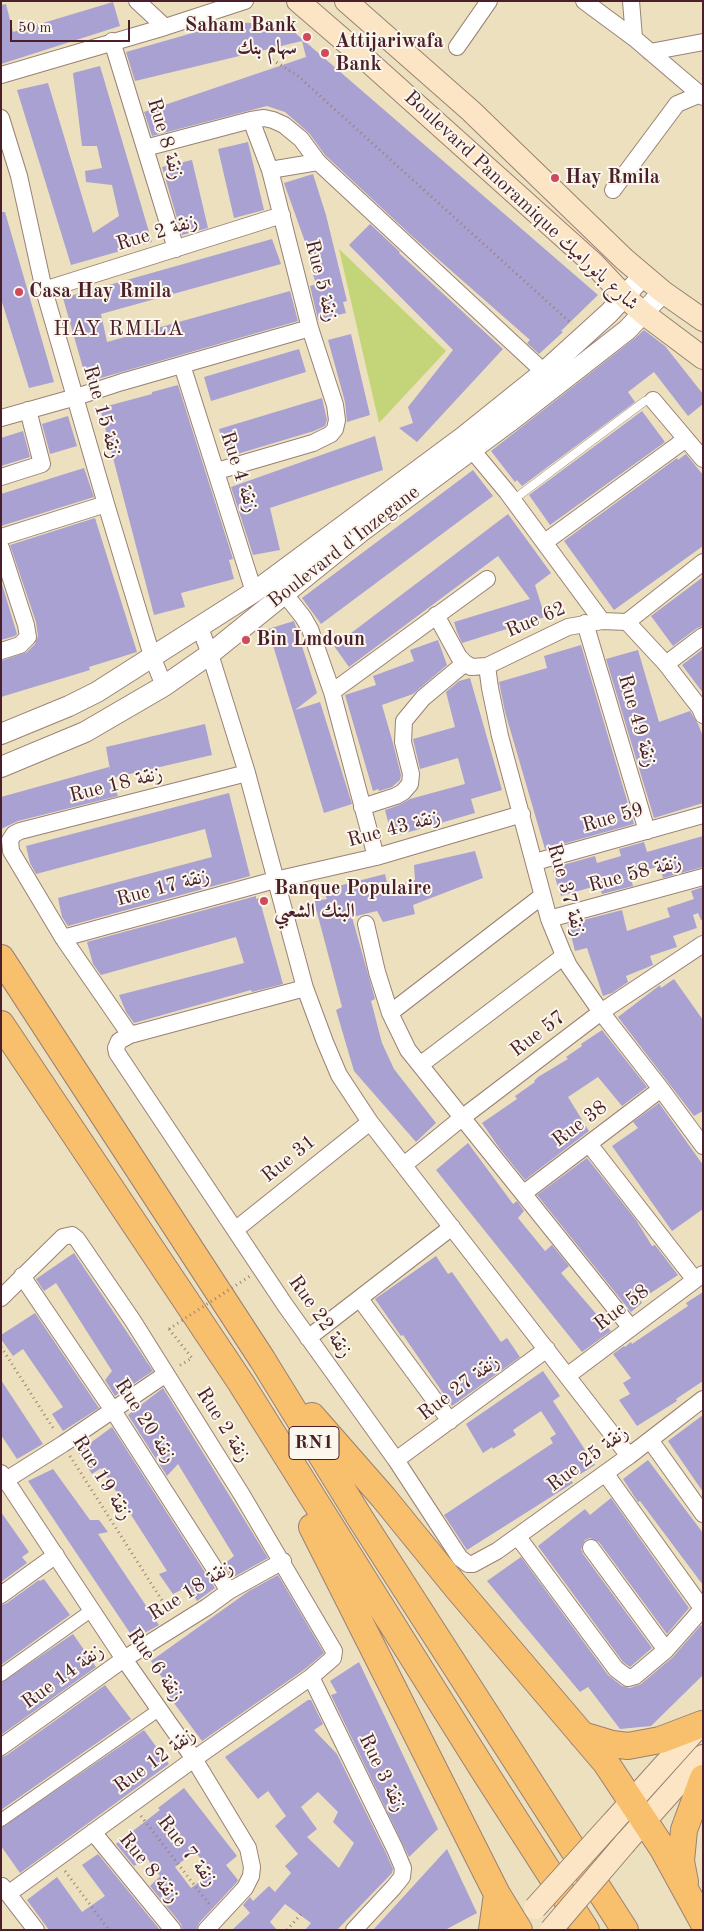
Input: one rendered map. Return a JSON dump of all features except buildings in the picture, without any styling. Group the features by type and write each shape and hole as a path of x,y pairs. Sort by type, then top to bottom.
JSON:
{"highway":[{"name":"RN1","path":"1,958 262,1359 360,1518 625,1930"},
{"name":"RN1","path":"1,1024 241,1382 405,1646 586,1930"},
{"path":"262,1359 383,1497 457,1588 606,1763 688,1892 703,1922"},
{"path":"241,1382 497,1894 518,1929"},
{"path":"582,1735 612,1744 628,1746 660,1740 702,1723"},
{"path":"688,1892 680,1861 684,1830 703,1778"},
{"path":"492,1930 497,1894"}],"main road":[{"name":"Boulevard Panoramique شارع بانوراميك","path":"298,1 594,264 643,313 703,358"},
{"name":"Boulevard Panoramique شارع بانوراميك","path":"346,1 471,111 643,276 703,320"},
{"path":"551,1930 626,1842 638,1811 702,1723"},
{"path":"518,1929 611,1824 638,1811 703,1756"}],"street":[{"path":"137,1 165,27"},
{"path":"1,74 165,27 245,1"},
{"path":"457,47 489,1"},
{"path":"584,1 634,38 701,94 677,104 613,190"},
{"path":"632,1 634,38"},
{"name":"Rue 8 زنقة","path":"112,41 176,249"},
{"path":"650,52 703,42"},
{"name":"Rue 15 زنقة","path":"1,118 19,176 44,290 152,656 164,686"},
{"path":"145,148 251,120 264,118 284,125 301,139 318,162 544,372"},
{"name":"Rue 5 زنقة","path":"217,471 313,443 331,434 335,429 337,420 335,405 310,328 270,170 251,120"},
{"path":"270,170 318,162"},
{"name":"Rue 2 زنقة","path":"44,290 282,215"},
{"name":"Boulevard d'Inzegane","path":"1,734 70,706 97,692 254,592 463,437 544,372 586,337 643,276"},
{"name":"Boulevard d'Inzegane","path":"1,766 86,732 164,686 210,654 384,514 472,450 626,330 663,292"},
{"path":"1,418 310,328"},
{"name":"Rue 4 زنقة","path":"182,365 254,592"},
{"path":"653,400 703,459"},
{"path":"1,477 42,464 28,410"},
{"path":"545,542 686,439"},
{"name":"Rue 49 زنقة","path":"472,450 545,542 594,622 647,831"},
{"path":"1,537 106,504"},
{"path":"1,548 28,633 24,642 6,649"},
{"path":"702,709 666,664 627,622 703,562"},
{"path":"332,692 488,579"},
{"path":"284,593 310,629 332,692 376,857"},
{"path":"436,615 459,657 465,663 470,667 488,666"},
{"name":"Rue 62","path":"488,666 568,627 594,622 627,622"},
{"path":"200,628 247,773 305,988 324,1042 340,1075 370,1122 629,1456"},
{"path":"666,664 703,636"},
{"path":"362,807 396,796 403,792 410,784 411,774 404,742 404,721 423,698 465,663"},
{"name":"Rue 37 زنقة","path":"488,666 496,721 535,862 542,896 564,956 601,1012 703,1146"},
{"name":"Rue 18 زنقة","path":"63,938 12,851 10,840 14,834 247,773"},
{"name":"Rue 43 زنقة","path":"275,880 376,857 522,814"},
{"name":"Rue 59","path":"535,862 703,815"},
{"name":"Rue 58 زنقة","path":"549,919 703,877"},
{"name":"Rue 17 زنقة","path":"63,938 275,880"},
{"path":"390,1013 542,896"},
{"path":"366,924 377,972 390,1013 408,1050 631,1328"},
{"path":"63,938 130,1034 305,988"},
{"name":"Rue 57","path":"404,1165 463,1117 601,1012 703,944"},
{"path":"420,1065 564,956"},
{"name":"Rue 22 زنقة","path":"130,1034 119,1041 116,1046 117,1053 124,1065 308,1338 396,1460 460,1558 468,1564 473,1564 497,1551"},
{"name":"Rue 38","path":"524,1193 661,1089"},
{"name":"Rue 31","path":"235,1230 370,1122"},
{"path":"590,1144 699,1277"},
{"path":"308,1338 452,1227"},
{"name":"Rue 2 زنقة","path":"22,1276 53,1245 68,1235 72,1235 77,1239 99,1269 283,1561 334,1651 333,1658 328,1663"},
{"path":"1,1298 22,1276"},
{"name":"Rue 20 زنقة","path":"22,1276 112,1409 229,1591"},
{"name":"Rue 58","path":"567,1376 699,1277"},
{"path":"360,1299 450,1421"},
{"name":"Rue 27 زنقة","path":"396,1460 547,1349"},
{"path":"3,1476 63,1444 166,1374"},
{"name":"Rue 25 زنقة","path":"497,1551 605,1474 703,1399"},
{"path":"650,1440 703,1514"},
{"path":"518,1537 616,1669 628,1678 635,1676 666,1650 702,1608 605,1474"},
{"name":"Rue 6 زنقة","path":"3,1476 124,1659 194,1759 248,1848 251,1859 251,1876 245,1888 219,1916"},
{"path":"590,1548 666,1650"},
{"path":"1,1595 56,1554"},
{"name":"Rue 18 زنقة","path":"124,1659 229,1591 283,1561"},
{"path":"1,1675 92,1610"},
{"name":"Rue 14 زنقة","path":"1,1747 124,1659"},
{"name":"Rue 12 زنقة","path":"4,1890 56,1859 328,1663"},
{"name":"Rue 3 زنقة","path":"311,1677 402,1864 403,1874 394,1888 354,1930"},
{"path":"1,1820 160,1709"},
{"name":"Rue 8 زنقة","path":"93,1832 173,1930"},
{"path":"4,1890 36,1930"},
{"path":"206,1930 219,1916"}],"lane":[{"path":"512,500 645,401 653,400"}],"path":[{"path":"268,57 298,76 586,337"},
{"path":"192,1358 169,1329 250,1276"},
{"name":"Rue 19 زنقة","path":"1,1347 177,1625"},
{"name":"Rue 7 زنقة","path":"131,1804 219,1916"},
{"path":"56,1859 109,1930"},
{"path":"287,1930 302,1913"}],"green space":[{"path":"339,249 446,351 379,423"}],"place":[{"name":"Saham Bank سهام بنك","path":"307,37"},
{"name":"Attijariwafa Bank","path":"325,53"},
{"name":"Hay Rmila","path":"555,178"},
{"name":"Casa Hay Rmila","path":"19,292"},
{"name":"Bin Lmdoun","path":"246,640"},
{"name":"Banque Populaire البنك الشعبي","path":"264,901"}],"district":[{"name":"HAY RMILA","path":"119,329"}]}
